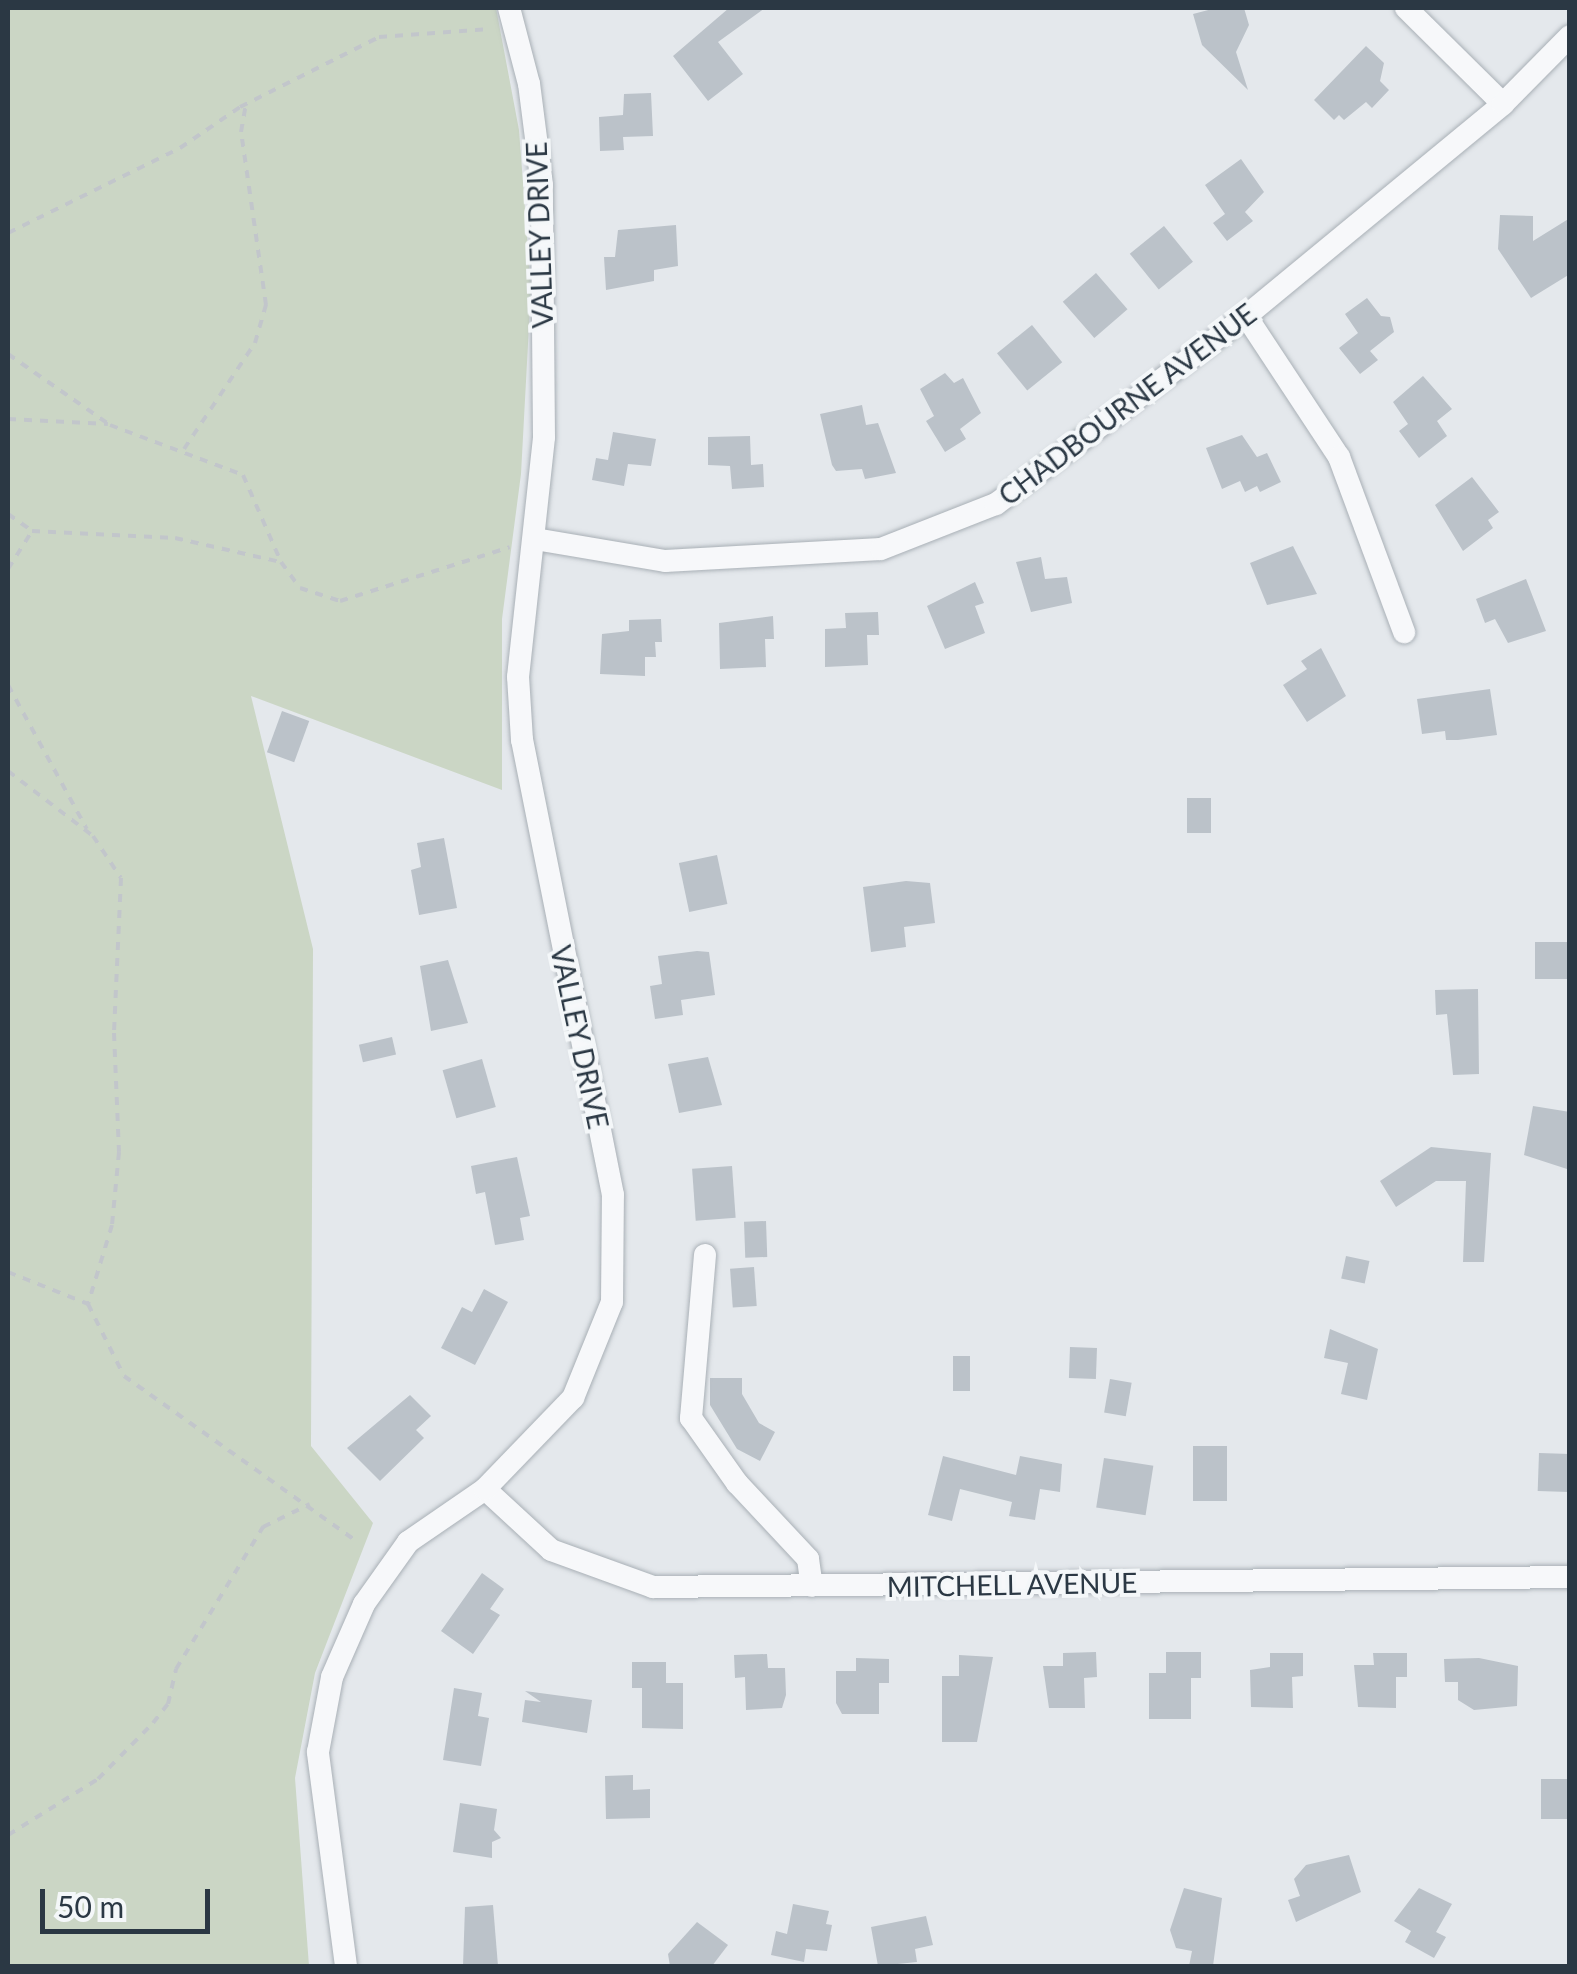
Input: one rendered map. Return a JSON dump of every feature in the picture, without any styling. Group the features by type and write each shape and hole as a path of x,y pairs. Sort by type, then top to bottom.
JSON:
{"street":[{"path":"1406,8 1503,104"},
{"name":"VALLEY DRIVE","path":"346,1966 318,1752 332,1677 364,1604 408,1542 485,1489 574,1398 612,1302 613,1195 522,740 518,677 544,437 542,186 530,84 512,15"},
{"name":"CHADBOURNE AVENUE","path":"535,539 665,561 881,548 996,504 1246,316 1503,104 1570,36"},
{"path":"1246,316 1339,457 1404,632"},
{"path":"705,1254 691,1418 747,1495 808,1559 812,1586"},
{"name":"MITCHELL AVENUE","path":"485,1489 551,1550 653,1587 1570,1577"}],"path":[{"path":"8,232 180,148 246,104 378,37 512,15"},
{"path":"184,449 255,343 266,304 241,132 246,104"},
{"path":"8,354 110,424"},
{"path":"8,419 110,424 184,449 243,475 281,562 300,588 340,602 535,539"},
{"path":"8,514 32,531 175,538 281,562"},
{"path":"8,570 32,531"},
{"path":"8,685 61,771 89,833 122,878 113,1066 118,1152 112,1225 88,1304"},
{"path":"8,771 89,833"},
{"path":"8,1272 88,1304 124,1376 310,1504 358,1542"},
{"path":"8,1835 98,1780 153,1723 168,1704 176,1669 263,1527 310,1504"}],"green space":[{"path":"8,8 496,8 519,130 531,288 521,474 502,619 502,790 251,696 313,949 311,1446 373,1523 315,1673 295,1778 309,1966 8,1966"}],"building":[{"path":"729,8 765,8 718,42 743,74 708,101 673,56"},
{"path":"1216,8 1244,8 1249,25 1236,52 1248,90 1202,45 1193,14"},
{"path":"1366,46 1384,63 1380,81 1389,90 1372,108 1366,102 1344,120 1339,115 1334,120 1314,100"},
{"path":"651,93 653,136 623,137 624,150 600,151 599,117 623,115 624,94"},
{"path":"1241,159 1264,192 1245,212 1253,221 1227,241 1213,223 1225,214 1205,185"},
{"path":"1500,215 1533,216 1533,241 1570,218 1570,274 1531,298 1498,249"},
{"path":"676,225 678,266 654,270 654,281 606,290 604,257 615,257 618,230"},
{"path":"1164,226 1193,262 1159,289 1130,254"},
{"path":"1096,273 1127,309 1094,338 1063,302"},
{"path":"1367,298 1381,316 1390,317 1394,332 1370,351 1378,360 1360,374 1339,348 1358,333 1345,314"},
{"path":"1032,325 1062,362 1027,391 997,353"},
{"path":"945,373 954,383 963,378 981,413 960,429 966,439 945,452 926,421 934,416 920,389"},
{"path":"1423,376 1452,409 1437,421 1447,436 1419,458 1399,431 1408,424 1393,402"},
{"path":"862,405 866,425 878,423 896,473 865,479 862,469 836,471 832,465 820,414"},
{"path":"613,432 656,439 651,466 628,464 624,486 592,480 596,458 608,460"},
{"path":"1242,435 1257,457 1267,453 1281,482 1260,492 1257,486 1245,492 1240,481 1222,489 1206,448"},
{"path":"750,436 751,465 763,464 764,487 732,489 730,466 708,465 708,437"},
{"path":"1472,477 1499,512 1488,520 1493,528 1463,551 1435,505"},
{"path":"1293,546 1317,594 1267,605 1250,563"},
{"path":"1041,557 1045,579 1067,577 1072,603 1031,612 1016,562"},
{"path":"1526,579 1546,631 1508,643 1495,619 1485,623 1476,599"},
{"path":"975,582 984,603 975,606 985,633 945,649 927,606"},
{"path":"878,612 879,635 867,635 868,665 825,667 825,629 846,628 845,613"},
{"path":"773,616 774,639 765,639 766,667 720,669 719,623"},
{"path":"661,619 662,642 655,642 656,657 645,657 645,676 600,674 602,634 629,631 629,620"},
{"path":"1321,648 1346,696 1307,722 1283,685 1307,669 1301,661"},
{"path":"1490,689 1497,735 1446,740 1445,731 1422,734 1417,699"},
{"path":"282,711 309,721 294,762 267,752"},
{"path":"1187,798 1211,798 1211,833 1187,833"},
{"path":"444,838 457,908 419,915 411,870 421,867 417,843"},
{"path":"717,855 727,904 689,912 679,863"},
{"path":"906,881 930,883 935,923 904,927 906,947 871,952 863,887"},
{"path":"1535,942 1570,942 1570,979 1535,979"},
{"path":"709,952 715,995 681,1000 683,1015 655,1019 650,986 662,984 658,956"},
{"path":"448,960 468,1023 431,1031 420,966"},
{"path":"1478,989 1479,1074 1453,1075 1447,1014 1436,1015 1435,990"},
{"path":"392,1037 396,1055 363,1062 359,1045"},
{"path":"708,1057 722,1105 679,1113 668,1064"},
{"path":"482,1059 496,1107 456,1118 443,1070"},
{"path":"1533,1106 1570,1112 1567,1169 1524,1155"},
{"path":"1431,1147 1491,1153 1484,1262 1463,1262 1466,1181 1436,1181 1396,1207 1380,1181"},
{"path":"517,1157 530,1216 520,1218 524,1240 495,1245 485,1192 476,1194 471,1166"},
{"path":"732,1166 736,1218 696,1221 692,1169"},
{"path":"766,1221 767,1257 745,1258 744,1222"},
{"path":"1346,1256 1369,1261 1365,1283 1341,1278"},
{"path":"754,1267 757,1306 733,1308 730,1269"},
{"path":"484,1289 508,1302 475,1365 441,1348 462,1307 472,1312"},
{"path":"1330,1329 1378,1349 1367,1400 1341,1394 1348,1363 1324,1358"},
{"path":"1070,1347 1097,1348 1096,1379 1069,1378"},
{"path":"953,1356 970,1356 970,1391 953,1391"},
{"path":"710,1378 742,1378 742,1394 759,1423 775,1432 760,1461 737,1449 710,1405"},
{"path":"1110,1379 1132,1383 1126,1416 1104,1412"},
{"path":"410,1395 431,1416 416,1430 424,1438 380,1481 347,1448"},
{"path":"1193,1446 1227,1446 1227,1501 1193,1501"},
{"path":"1539,1453 1570,1454 1569,1492 1538,1491"},
{"path":"943,1456 1016,1475 1020,1456 1062,1464 1060,1492 1040,1489 1035,1520 1009,1516 1012,1502 960,1489 952,1521 928,1515"},
{"path":"1104,1458 1153,1466 1146,1515 1096,1507"},
{"path":"482,1573 504,1589 490,1609 500,1615 473,1654 441,1631"},
{"path":"1096,1652 1097,1677 1084,1678 1085,1708 1049,1708 1043,1666 1063,1666 1063,1653"},
{"path":"1166,1652 1201,1652 1201,1678 1191,1678 1191,1719 1149,1719 1149,1673 1166,1673"},
{"path":"1270,1653 1303,1653 1303,1676 1292,1677 1293,1708 1251,1707 1250,1670 1270,1667"},
{"path":"1373,1653 1407,1653 1407,1677 1396,1677 1396,1708 1358,1707 1354,1665 1374,1665"},
{"path":"767,1654 768,1668 785,1668 786,1695 782,1708 746,1710 745,1677 735,1678 734,1655"},
{"path":"959,1655 993,1657 977,1742 942,1742 942,1676 959,1676"},
{"path":"856,1658 889,1659 889,1683 879,1683 879,1714 842,1714 836,1703 836,1671 856,1671"},
{"path":"1479,1658 1518,1666 1517,1706 1474,1710 1458,1700 1458,1682 1445,1682 1444,1659"},
{"path":"632,1662 666,1662 666,1683 683,1683 683,1729 642,1728 642,1688 632,1688"},
{"path":"454,1688 482,1693 478,1716 489,1718 481,1766 443,1760"},
{"path":"525,1691 592,1700 587,1733 522,1722 525,1700 541,1702"},
{"path":"633,1775 633,1790 650,1789 650,1818 606,1819 605,1776"},
{"path":"1541,1779 1570,1779 1570,1819 1541,1819"},
{"path":"460,1803 497,1809 494,1830 501,1838 492,1842 492,1858 453,1852"},
{"path":"1349,1855 1361,1892 1296,1922 1288,1900 1300,1896 1294,1879 1306,1865"},
{"path":"1184,1888 1222,1898 1213,1966 1189,1966 1192,1951 1176,1948 1170,1930"},
{"path":"1419,1888 1452,1904 1436,1932 1446,1937 1434,1958 1405,1942 1411,1931 1394,1921"},
{"path":"793,1904 829,1911 826,1924 832,1925 827,1951 806,1949 804,1962 771,1955 776,1931 787,1934"},
{"path":"493,1905 498,1966 463,1966 465,1907"},
{"path":"926,1916 933,1945 915,1949 917,1962 878,1966 871,1927"},
{"path":"697,1922 728,1945 712,1966 670,1966 668,1954"}]}
